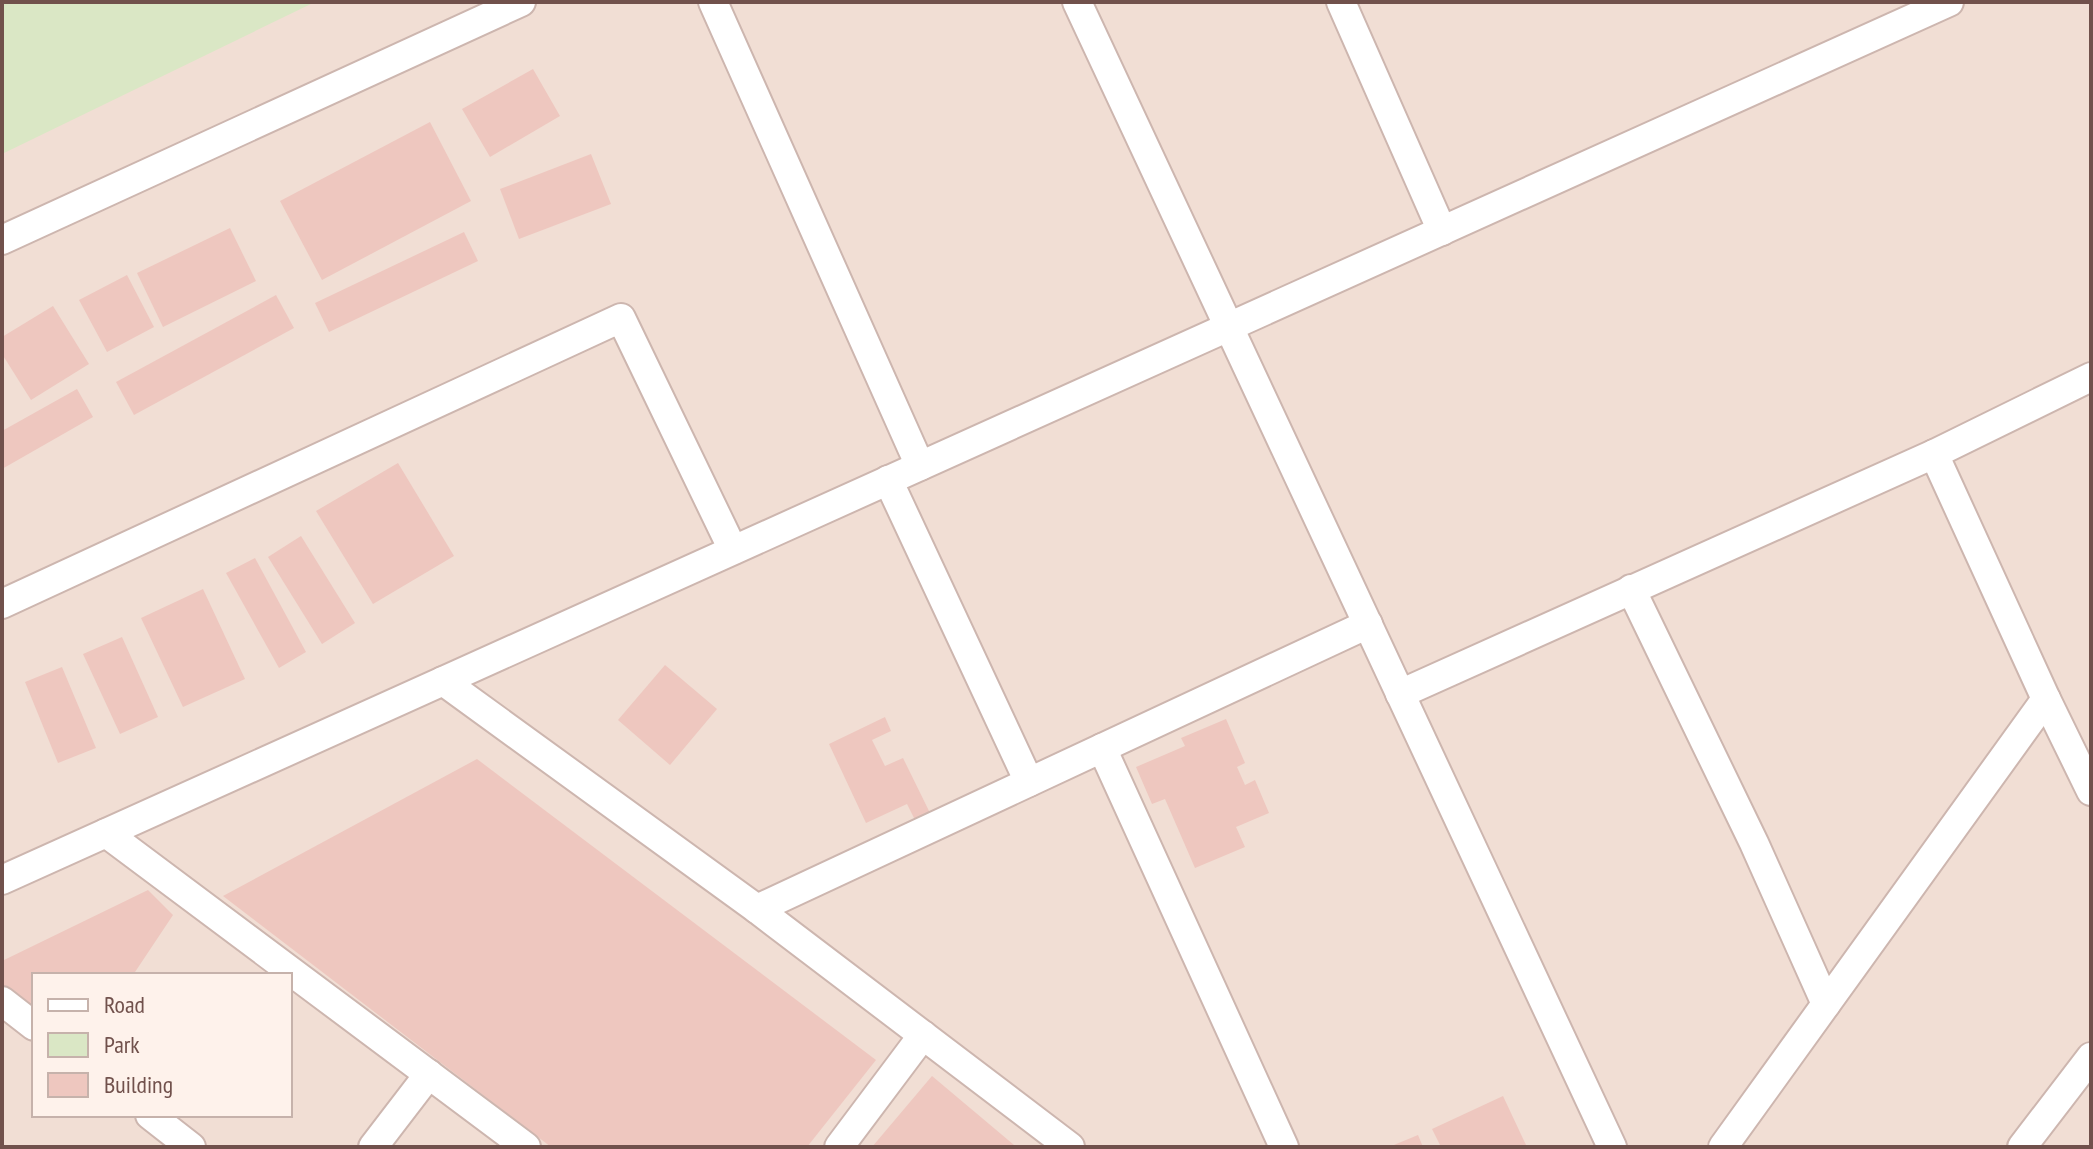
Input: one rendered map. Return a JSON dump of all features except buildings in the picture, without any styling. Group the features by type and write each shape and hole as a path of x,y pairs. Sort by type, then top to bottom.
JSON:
{"street":[{"path":"2,240 521,2"},
{"path":"713,2 920,466"},
{"path":"1077,2 1612,1147"},
{"path":"1341,2 1442,231"},
{"path":"2,880 1949,2"},
{"path":"2,604 621,318 733,550"},
{"path":"1400,694 1934,454 2091,377"},
{"path":"1934,454 2091,791"},
{"path":"888,480 1029,782"},
{"path":"1631,589 1754,843 1826,1004"},
{"path":"757,909 1368,624"},
{"path":"443,681 757,909 1070,1147"},
{"path":"1723,1147 2046,699"},
{"path":"1102,748 1284,1147"},
{"path":"106,833 526,1147"},
{"path":"2,1001 32,1024"},
{"path":"839,1147 923,1035"},
{"path":"2022,1147 2091,1057"},
{"path":"373,1147 429,1074"},
{"path":"153,1117 191,1147"}],"shaded area":[{"path":"2,2 2091,2 2091,1147 2,1147"}],"green space":[{"path":"2,2 315,2 2,154"}]}
